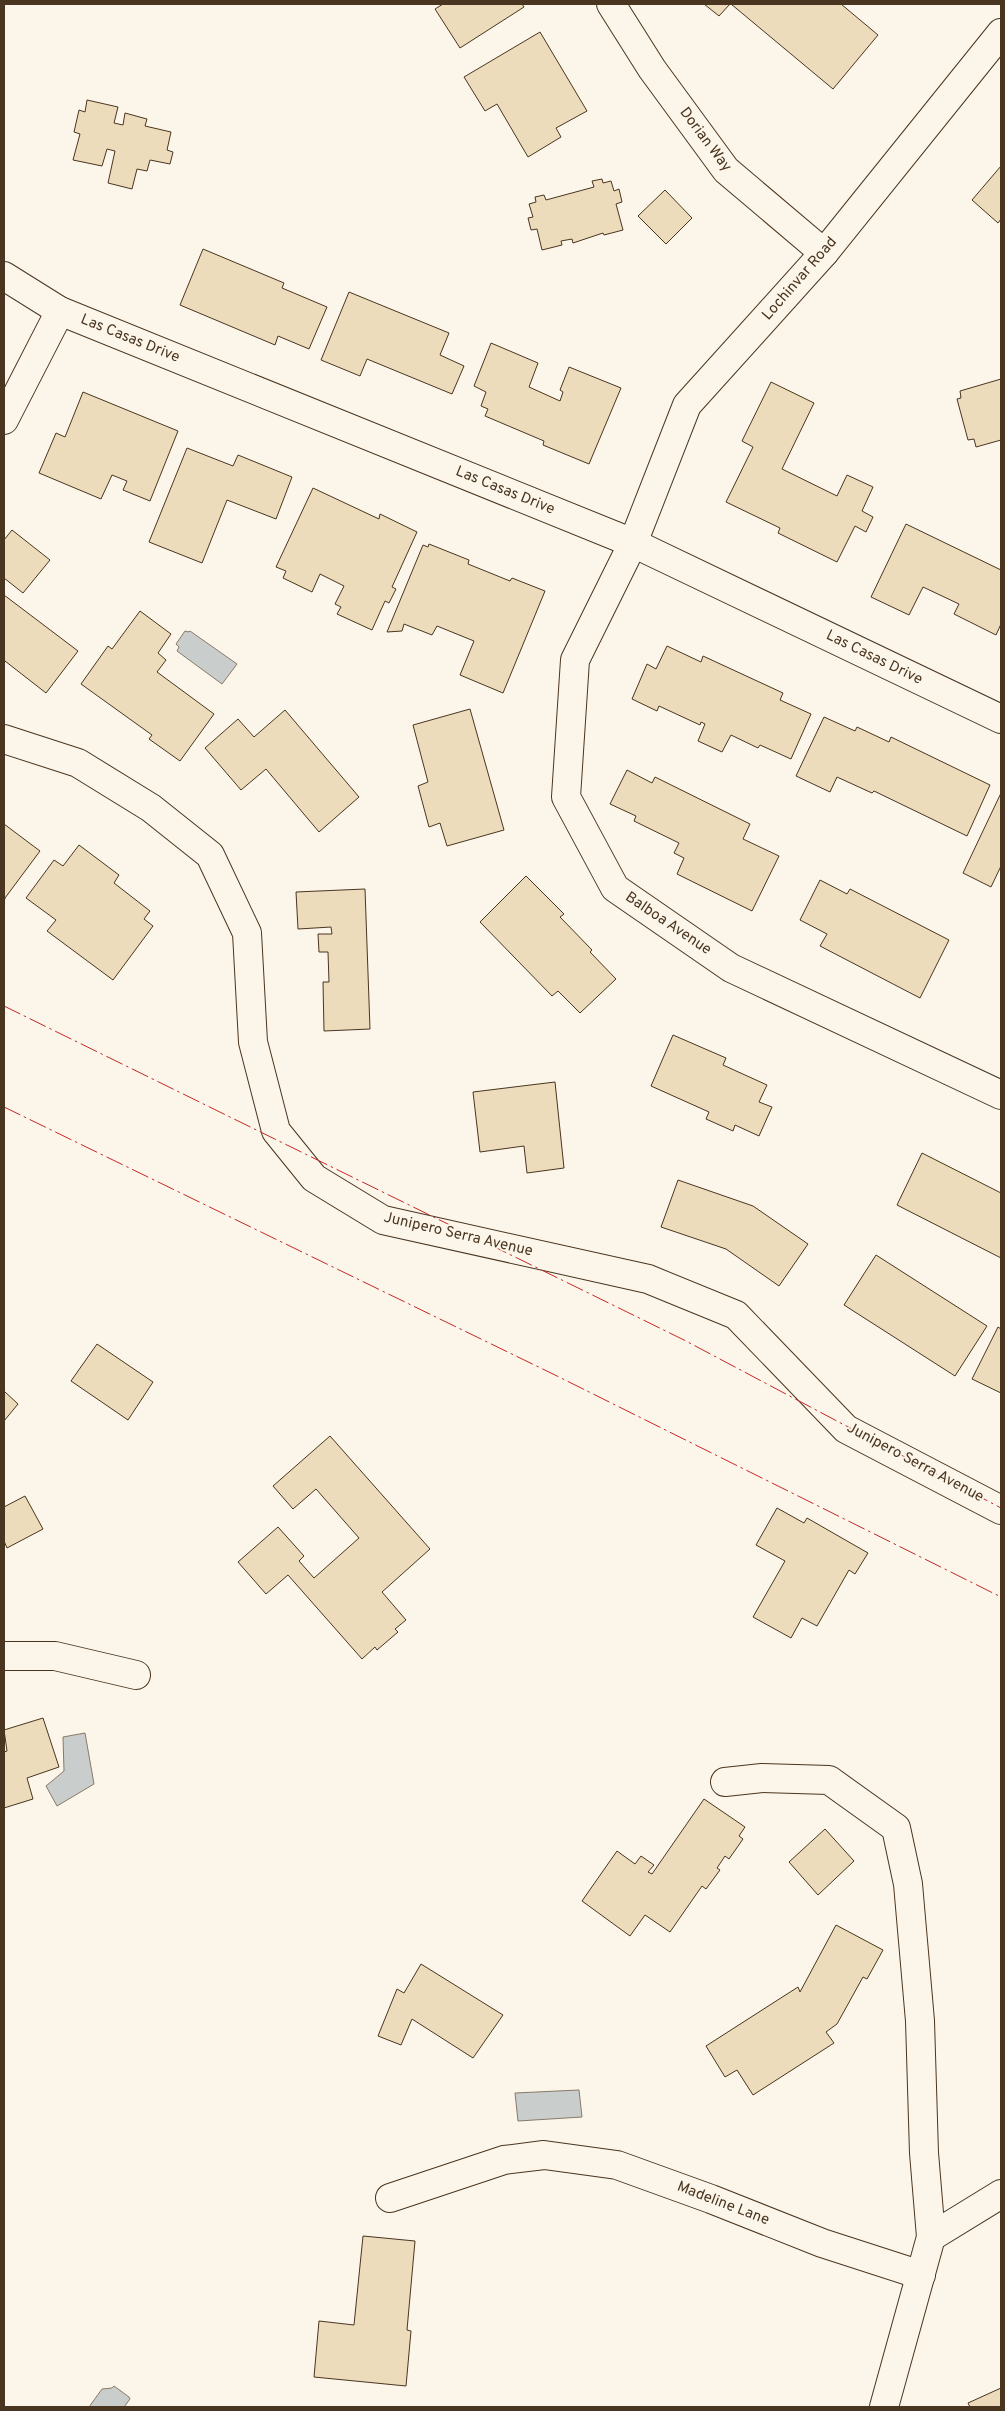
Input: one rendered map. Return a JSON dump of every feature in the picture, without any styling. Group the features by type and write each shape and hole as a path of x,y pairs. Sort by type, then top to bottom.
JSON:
{"street":[{"name":"Dorian Way","path":"611,4 652,69 726,170 824,253"},
{"name":"Lochinvar Road","path":"633,543 687,405 824,253 1001,33"},
{"name":"Las Casas Drive","path":"4,276 60,310 633,543 1001,719"},
{"path":"4,420 60,310"},
{"name":"Balboa Avenue","path":"633,543 575,660 566,797 615,888 731,968 1001,1095"},
{"name":"Junipero Serra Avenue","path":"4,739 78,763 152,808 210,854 246,933 253,1042 276,1131 314,1178 383,1220 648,1279 736,1315 846,1429 1001,1510"},
{"path":"4,1656 55,1656 136,1675"},
{"path":"725,1782 762,1778 829,1780 896,1828 908,1884 920,2021 924,2153 931,2237 884,2407"},
{"name":"Madeline Lane","path":"390,2198 504,2160 544,2155 617,2165 822,2243 921,2275"},
{"path":"931,2237 1001,2194"}],"shaded area":[{"path":"185,631 190,631 237,664 222,684 177,651 179,647 176,644"},
{"path":"85,1733 94,1784 57,1806 46,1786 64,1771 63,1737"},
{"path":"579,2090 582,2117 518,2121 515,2093"},
{"path":"114,2386 130,2399 124,2407 89,2407 102,2389"}],"building":[{"path":"443,4 522,4 524,7 460,48 435,9"},
{"path":"704,4 730,4 719,16"},
{"path":"731,4 841,4 878,35 833,89"},
{"path":"540,32 587,111 556,128 561,137 528,157 497,104 485,111 464,77"},
{"path":"87,100 118,107 114,123 123,125 125,113 147,119 145,126 171,132 167,150 173,152 170,164 150,160 147,171 137,169 132,189 108,183 115,151 107,149 102,166 73,160 80,134 74,132 79,110 85,112"},
{"path":"1001,166 1001,219 998,223 972,200"},
{"path":"602,179 603,183 611,181 614,191 619,189 622,202 616,204 623,230 604,235 603,233 573,243 572,239 561,241 562,245 542,250 537,229 531,230 528,218 533,217 529,204 536,202 535,197 544,195 546,200 594,187 592,181"},
{"path":"665,190 692,218 666,244 638,216"},
{"path":"203,249 284,283 282,288 327,307 309,349 278,336 275,345 180,305"},
{"path":"349,292 449,333 440,355 464,366 452,394 367,359 360,376 321,360"},
{"path":"491,343 538,363 529,387 560,401 563,392 560,390 569,367 621,388 589,464 543,445 544,441 485,416 488,409 481,406 486,392 474,386"},
{"path":"1001,379 1001,440 976,447 974,439 968,440 957,399 961,398 960,391"},
{"path":"771,382 814,403 782,469 837,496 847,475 873,487 862,511 873,517 866,532 855,526 837,562 778,533 780,528 726,502 753,447 742,441"},
{"path":"83,392 178,431 150,501 123,490 127,481 112,475 101,499 39,473 56,433 65,437"},
{"path":"187,448 233,466 238,455 292,477 276,519 227,500 202,563 149,542"},
{"path":"313,488 379,519 380,514 417,532 392,587 396,589 389,603 385,601 372,630 337,614 341,607 335,604 344,586 320,574 312,592 283,578 286,571 276,567"},
{"path":"906,524 1001,570 1001,624 996,635 954,614 959,604 923,587 909,615 871,597"},
{"path":"12,530 50,560 23,593 4,578 4,540"},
{"path":"429,544 469,560 468,564 510,581 512,578 545,591 503,693 460,675 474,641 437,626 432,635 404,624 402,631 387,632 423,545 428,547"},
{"path":"4,595 78,651 46,693 5,661 4,663"},
{"path":"140,611 171,634 158,653 166,660 157,672 214,714 180,761 149,739 152,735 81,684 108,646 112,649"},
{"path":"667,646 701,662 703,656 783,693 780,700 811,714 791,759 760,745 758,748 731,735 722,752 698,741 705,724 701,722 700,725 659,706 657,711 632,699 647,664 656,669"},
{"path":"470,709 504,830 447,846 440,823 429,827 418,786 428,782 413,725"},
{"path":"285,710 359,797 319,832 266,769 241,790 205,748 238,719 254,737"},
{"path":"824,717 855,731 857,727 889,742 891,737 990,785 967,836 874,791 872,793 837,777 830,792 796,776"},
{"path":"627,770 652,783 655,777 750,824 743,839 779,856 752,911 677,874 684,858 674,853 679,843 634,821 636,816 610,804"},
{"path":"1001,793 1001,866 991,887 963,873"},
{"path":"4,824 40,851 5,898 4,903"},
{"path":"79,845 119,875 114,883 150,911 144,919 153,926 113,980 47,931 56,920 26,898 54,860 63,866"},
{"path":"526,876 564,914 560,917 592,950 590,952 616,979 580,1013 558,991 552,996 480,922"},
{"path":"820,880 847,894 850,889 949,940 920,998 820,946 827,934 800,920"},
{"path":"365,889 370,1029 324,1031 323,982 329,982 328,952 319,952 318,934 332,934 331,927 298,929 296,892"},
{"path":"673,1035 726,1058 723,1065 767,1085 759,1102 772,1107 759,1136 735,1125 733,1131 706,1119 709,1112 651,1086"},
{"path":"555,1082 564,1168 527,1173 524,1146 480,1152 473,1092"},
{"path":"922,1153 1001,1193 1001,1258 897,1205"},
{"path":"678,1180 753,1206 808,1244 779,1286 726,1249 661,1227"},
{"path":"876,1255 987,1326 955,1376 844,1305"},
{"path":"998,1327 1001,1329 1001,1393 972,1379"},
{"path":"97,1344 153,1382 128,1420 71,1381"},
{"path":"4,1391 18,1404 4,1421"},
{"path":"330,1436 430,1549 382,1592 406,1620 395,1629 398,1632 377,1650 375,1647 362,1659 288,1575 266,1594 238,1562 278,1527 304,1556 299,1561 314,1578 359,1538 316,1489 293,1509 273,1486"},
{"path":"25,1496 43,1529 7,1548 4,1541 4,1507"},
{"path":"777,1508 804,1523 807,1518 868,1553 855,1574 849,1570 817,1626 802,1618 791,1638 753,1617 785,1561 756,1545"},
{"path":"43,1718 59,1767 27,1778 33,1799 4,1808 4,1752 7,1751 4,1730"},
{"path":"704,1799 745,1827 739,1836 743,1839 729,1859 725,1856 717,1868 720,1870 706,1889 702,1886 670,1932 645,1915 630,1936 582,1901 617,1851 635,1864 641,1856 654,1865 648,1872 652,1874"},
{"path":"825,1829 854,1861 818,1895 789,1862"},
{"path":"836,1925 883,1950 867,1979 863,1977 837,2024 826,2032 834,2043 753,2095 737,2070 725,2077 706,2046 798,1987 800,1992"},
{"path":"421,1964 503,2015 473,2058 412,2019 401,2045 378,2036 397,1989 404,1993"},
{"path":"363,2236 415,2241 407,2330 411,2331 406,2386 314,2377 319,2321 354,2325"},
{"path":"1001,2388 1001,2407 970,2407 968,2403"}],"power":[{"path":"4,1006 684,1340 1001,1508"},
{"path":"4,1107 555,1375 1001,1597"}]}
